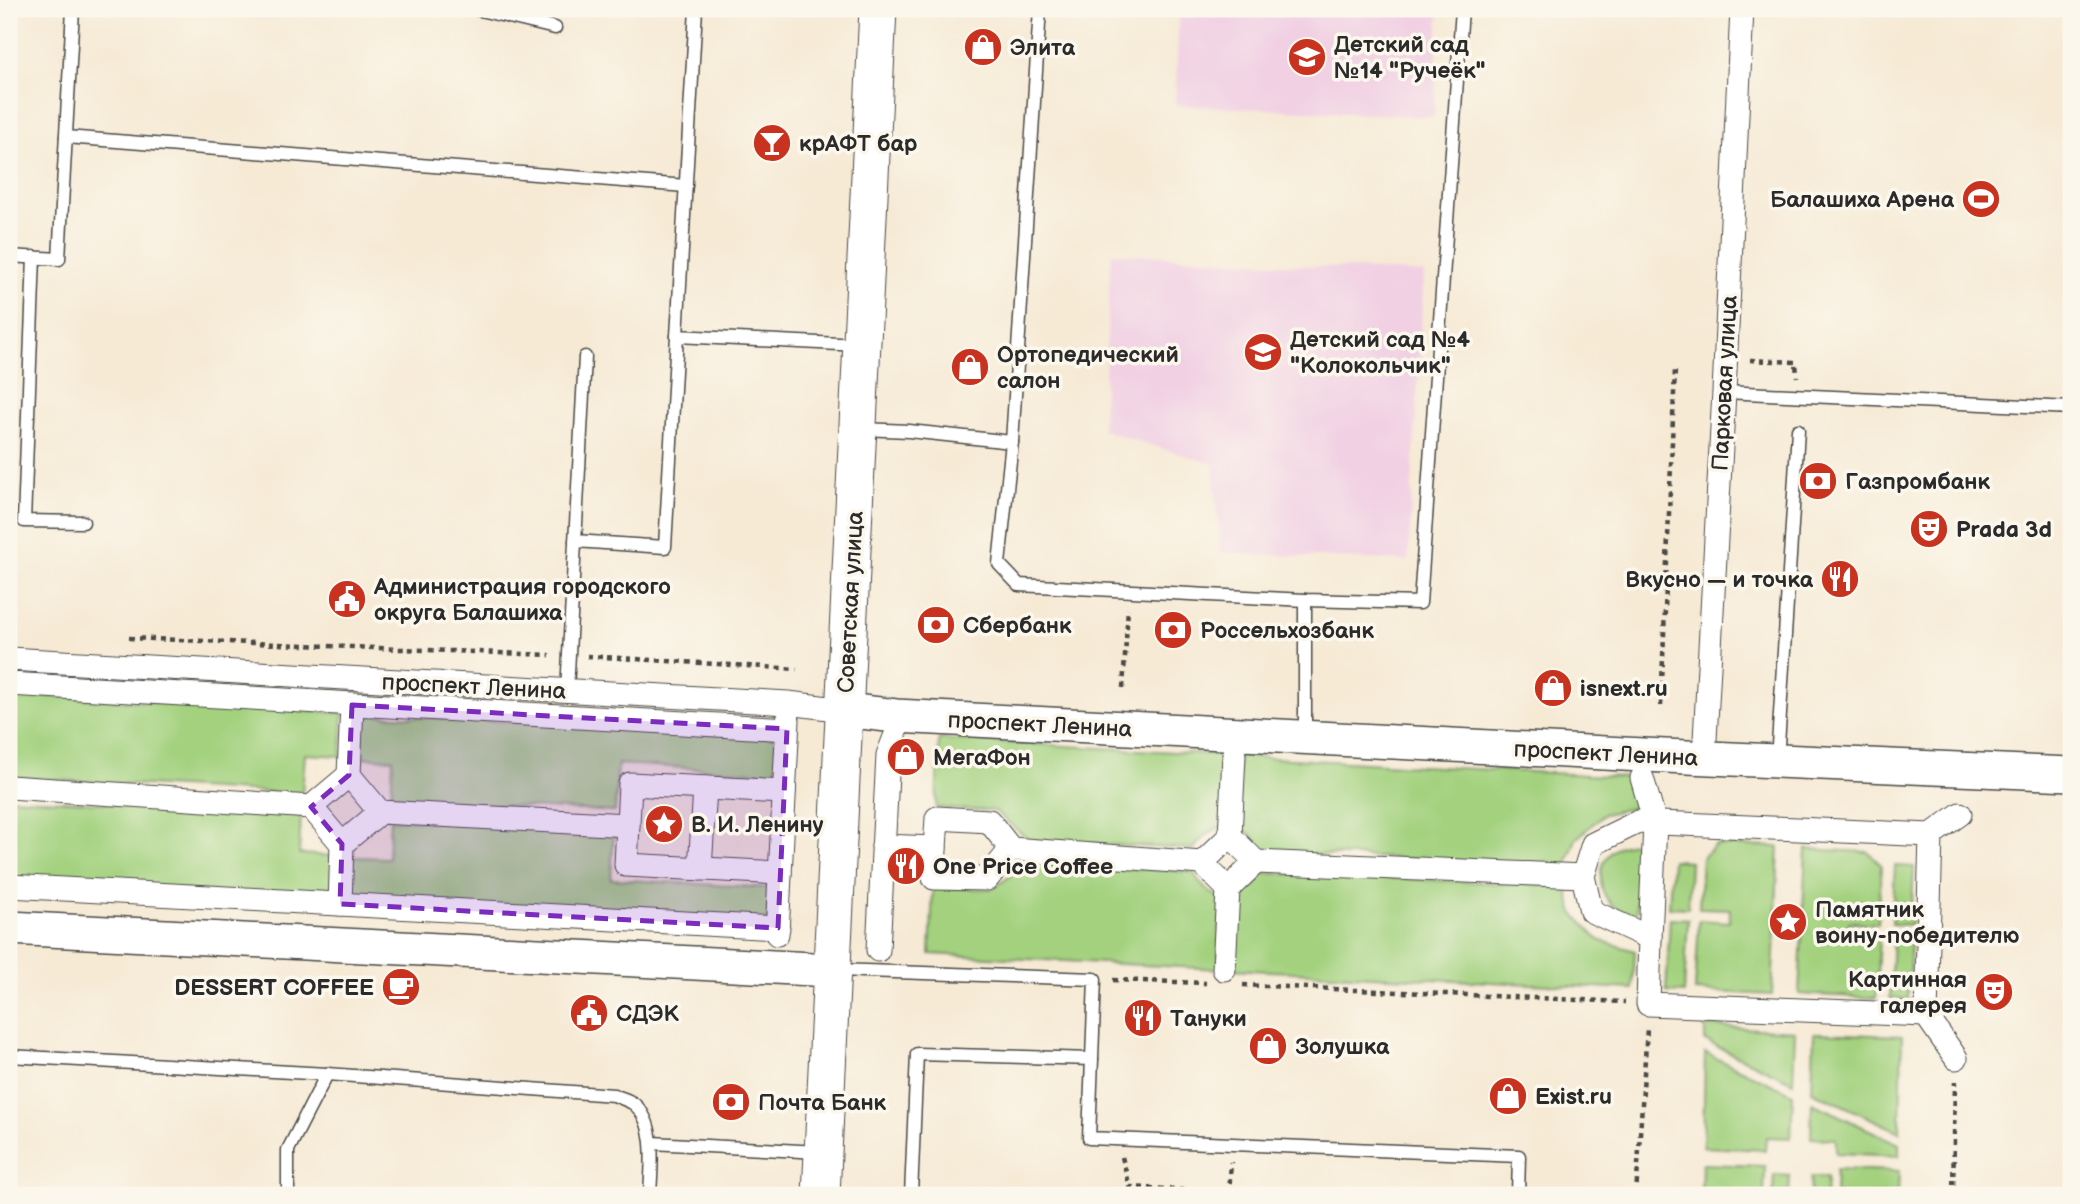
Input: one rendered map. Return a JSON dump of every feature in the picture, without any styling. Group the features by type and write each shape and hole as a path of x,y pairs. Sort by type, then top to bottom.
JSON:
{"main road":[{"name":"Советская улица","path":"821,1195 878,9"},
{"name":"проспект Ленина","path":"845,710 896,716 1704,758 2071,774"},
{"path":"9,928 832,970"}],"street":[{"name":"Парковая улица","path":"1704,758 1742,9"},
{"name":"проспект Ленина","path":"9,659 788,703 845,710"},
{"path":"9,684 791,734 784,792 780,873 781,928 9,886"},
{"path":"352,705 349,775 380,813"},
{"path":"878,950 887,755 895,737"},
{"path":"1202,863 1230,836 1234,755"},
{"path":"9,788 311,807 349,775"},
{"path":"1642,778 1655,823 1648,1004 1926,1016"},
{"path":"780,873 626,866 630,784 784,792"},
{"path":"701,869 705,788"},
{"path":"311,807 342,844 340,904"},
{"path":"342,844 380,813 628,825"},
{"path":"1650,938 1591,911 1583,876 1593,844 1638,822 1931,835 1960,814"},
{"path":"1011,849 987,879 934,878 937,818 989,821 1011,849 1202,863 1228,889"},
{"path":"1931,835 1926,1016 1956,1058"},
{"path":"1230,836 1256,862 1583,876"},
{"path":"883,846 935,848"},
{"path":"1224,979 1228,889 1256,862"}],"lane":[{"path":"9,256 59,259 73,9"},
{"path":"476,9 555,28"},
{"path":"575,541 665,547 696,9"},
{"path":"1040,9 1012,442 999,564 1019,585 1305,600 1420,603 1462,9"},
{"path":"66,138 685,186"},
{"path":"34,257 23,521 83,522"},
{"path":"677,336 863,346"},
{"path":"567,691 584,356"},
{"path":"1724,392 2071,408"},
{"path":"858,429 909,431 1012,442"},
{"path":"1777,761 1798,430"},
{"path":"1305,600 1305,737"},
{"path":"832,970 1095,979 1089,1138 1519,1156 1518,1195"},
{"path":"911,1195 917,1054 1092,1059"},
{"path":"9,1056 327,1074 614,1095 634,1104 643,1116 652,1143 650,1195"},
{"path":"288,1195 288,1150 327,1074"},
{"path":"652,1143 823,1153"}],"path":[{"path":"1726,358 1796,362"},
{"path":"1661,706 1675,369"},
{"path":"1123,688 1129,591"},
{"path":"122,638 569,656 797,669"},
{"path":"1095,979 1224,979 1648,1004 1636,1195"},
{"path":"1952,1195 1956,1058"},
{"path":"1117,1139 1130,1187 1274,1195"},
{"path":"1229,1193 1232,1144"}],"highlighted area":[{"path":"352,705 787,729 778,928 340,904 342,844 311,807 349,775"}],"shaded area":[{"name":"Детский сад №14 \"Ручеёк\"","path":"1179,9 1439,9 1434,117 1175,105"},
{"name":"Детский сад №4 \"Колокольчик\"","path":"1111,253 1424,273 1408,561 1221,553 1213,464 1102,430"}],"green space":[{"path":"9,694 343,713 341,756 305,754 302,794 9,777"},
{"path":"360,714 778,737 776,773 618,764 615,812 391,799 393,759 357,757"},
{"path":"939,739 1229,755 1225,826 1207,834 1194,849 1030,841 995,811 936,808"},
{"path":"1239,756 1642,778 1641,806 1604,814 1576,839 1566,866 1264,852 1253,836 1236,826"},
{"path":"9,798 301,814 299,854 335,856 333,899 9,881"},
{"path":"390,819 614,831 611,879 770,888 767,924 349,900 352,857 388,858"},
{"path":"1639,842 1636,915 1618,909 1609,901 1604,894 1601,877 1605,860 1611,853 1620,846"},
{"path":"1715,845 1779,847 1772,995 1695,991 1699,920 1729,922 1730,909 1699,908 1702,858"},
{"path":"1806,849 1868,852 1881,865 1878,924 1849,922 1849,933 1879,935 1876,998 1799,994"},
{"path":"1672,860 1690,861 1688,908 1669,907"},
{"path":"1029,863 1193,872 1205,888 1221,898 1218,969 930,954 933,888 992,889"},
{"path":"1895,866 1914,867 1911,925 1892,924"},
{"path":"1263,873 1567,886 1573,913 1599,940 1635,951 1633,989 1229,969 1233,898 1251,889"},
{"path":"1670,918 1688,919 1684,993 1666,992"},
{"path":"1893,935 1911,936 1908,999 1890,998"},
{"path":"1705,1026 1795,1031 1793,1082 1705,1041"},
{"path":"1814,1033 1902,1036 1900,1132 1812,1091"},
{"path":"1705,1053 1793,1094 1791,1138 1766,1137 1765,1150 1703,1147"},
{"path":"1812,1103 1899,1144 1899,1156 1836,1153 1836,1139 1811,1138"},
{"path":"1702,1164 1765,1166 1764,1195 1701,1195"},
{"path":"1836,1169 1899,1171 1898,1195 1835,1195"},
{"path":"1774,1175 1790,1176 1789,1195 1773,1195"},
{"path":"1811,1177 1827,1177 1826,1195 1810,1195"}],"place":[{"name":"Элита","path":"983,47"},
{"name":"Детский сад №14 \"Ручеёк\"","path":"1307,57"},
{"name":"крАФТ бар","path":"772,143"},
{"name":"Балашиха Арена","path":"1981,199"},
{"name":"Детский сад №4 \"Колокольчик\"","path":"1263,352"},
{"name":"Ортопедический салон","path":"970,367"},
{"name":"Газпромбанк","path":"1818,481"},
{"name":"Prada 3d","path":"1929,529"},
{"name":"Вкусно — и точка","path":"1840,579"},
{"name":"Администрация городского округа Балашиха","path":"347,599"},
{"name":"Сбербанк","path":"936,625"},
{"name":"Россельхозбанк","path":"1173,630"},
{"name":"isnext.ru","path":"1553,688"},
{"name":"МегаФон","path":"906,757"},
{"name":"В. И. Ленину","path":"664,824"},
{"name":"One Price Coffee","path":"906,866"},
{"name":"Памятник воину-победителю","path":"1788,922"},
{"name":"DESSERT COFFEE","path":"401,987"},
{"name":"Картинная галерея","path":"1994,992"},
{"name":"СДЭК","path":"589,1013"},
{"name":"Тануки","path":"1143,1018"},
{"name":"Золушка","path":"1268,1046"},
{"name":"Exist.ru","path":"1508,1096"},
{"name":"Почта Банк","path":"731,1102"}]}
